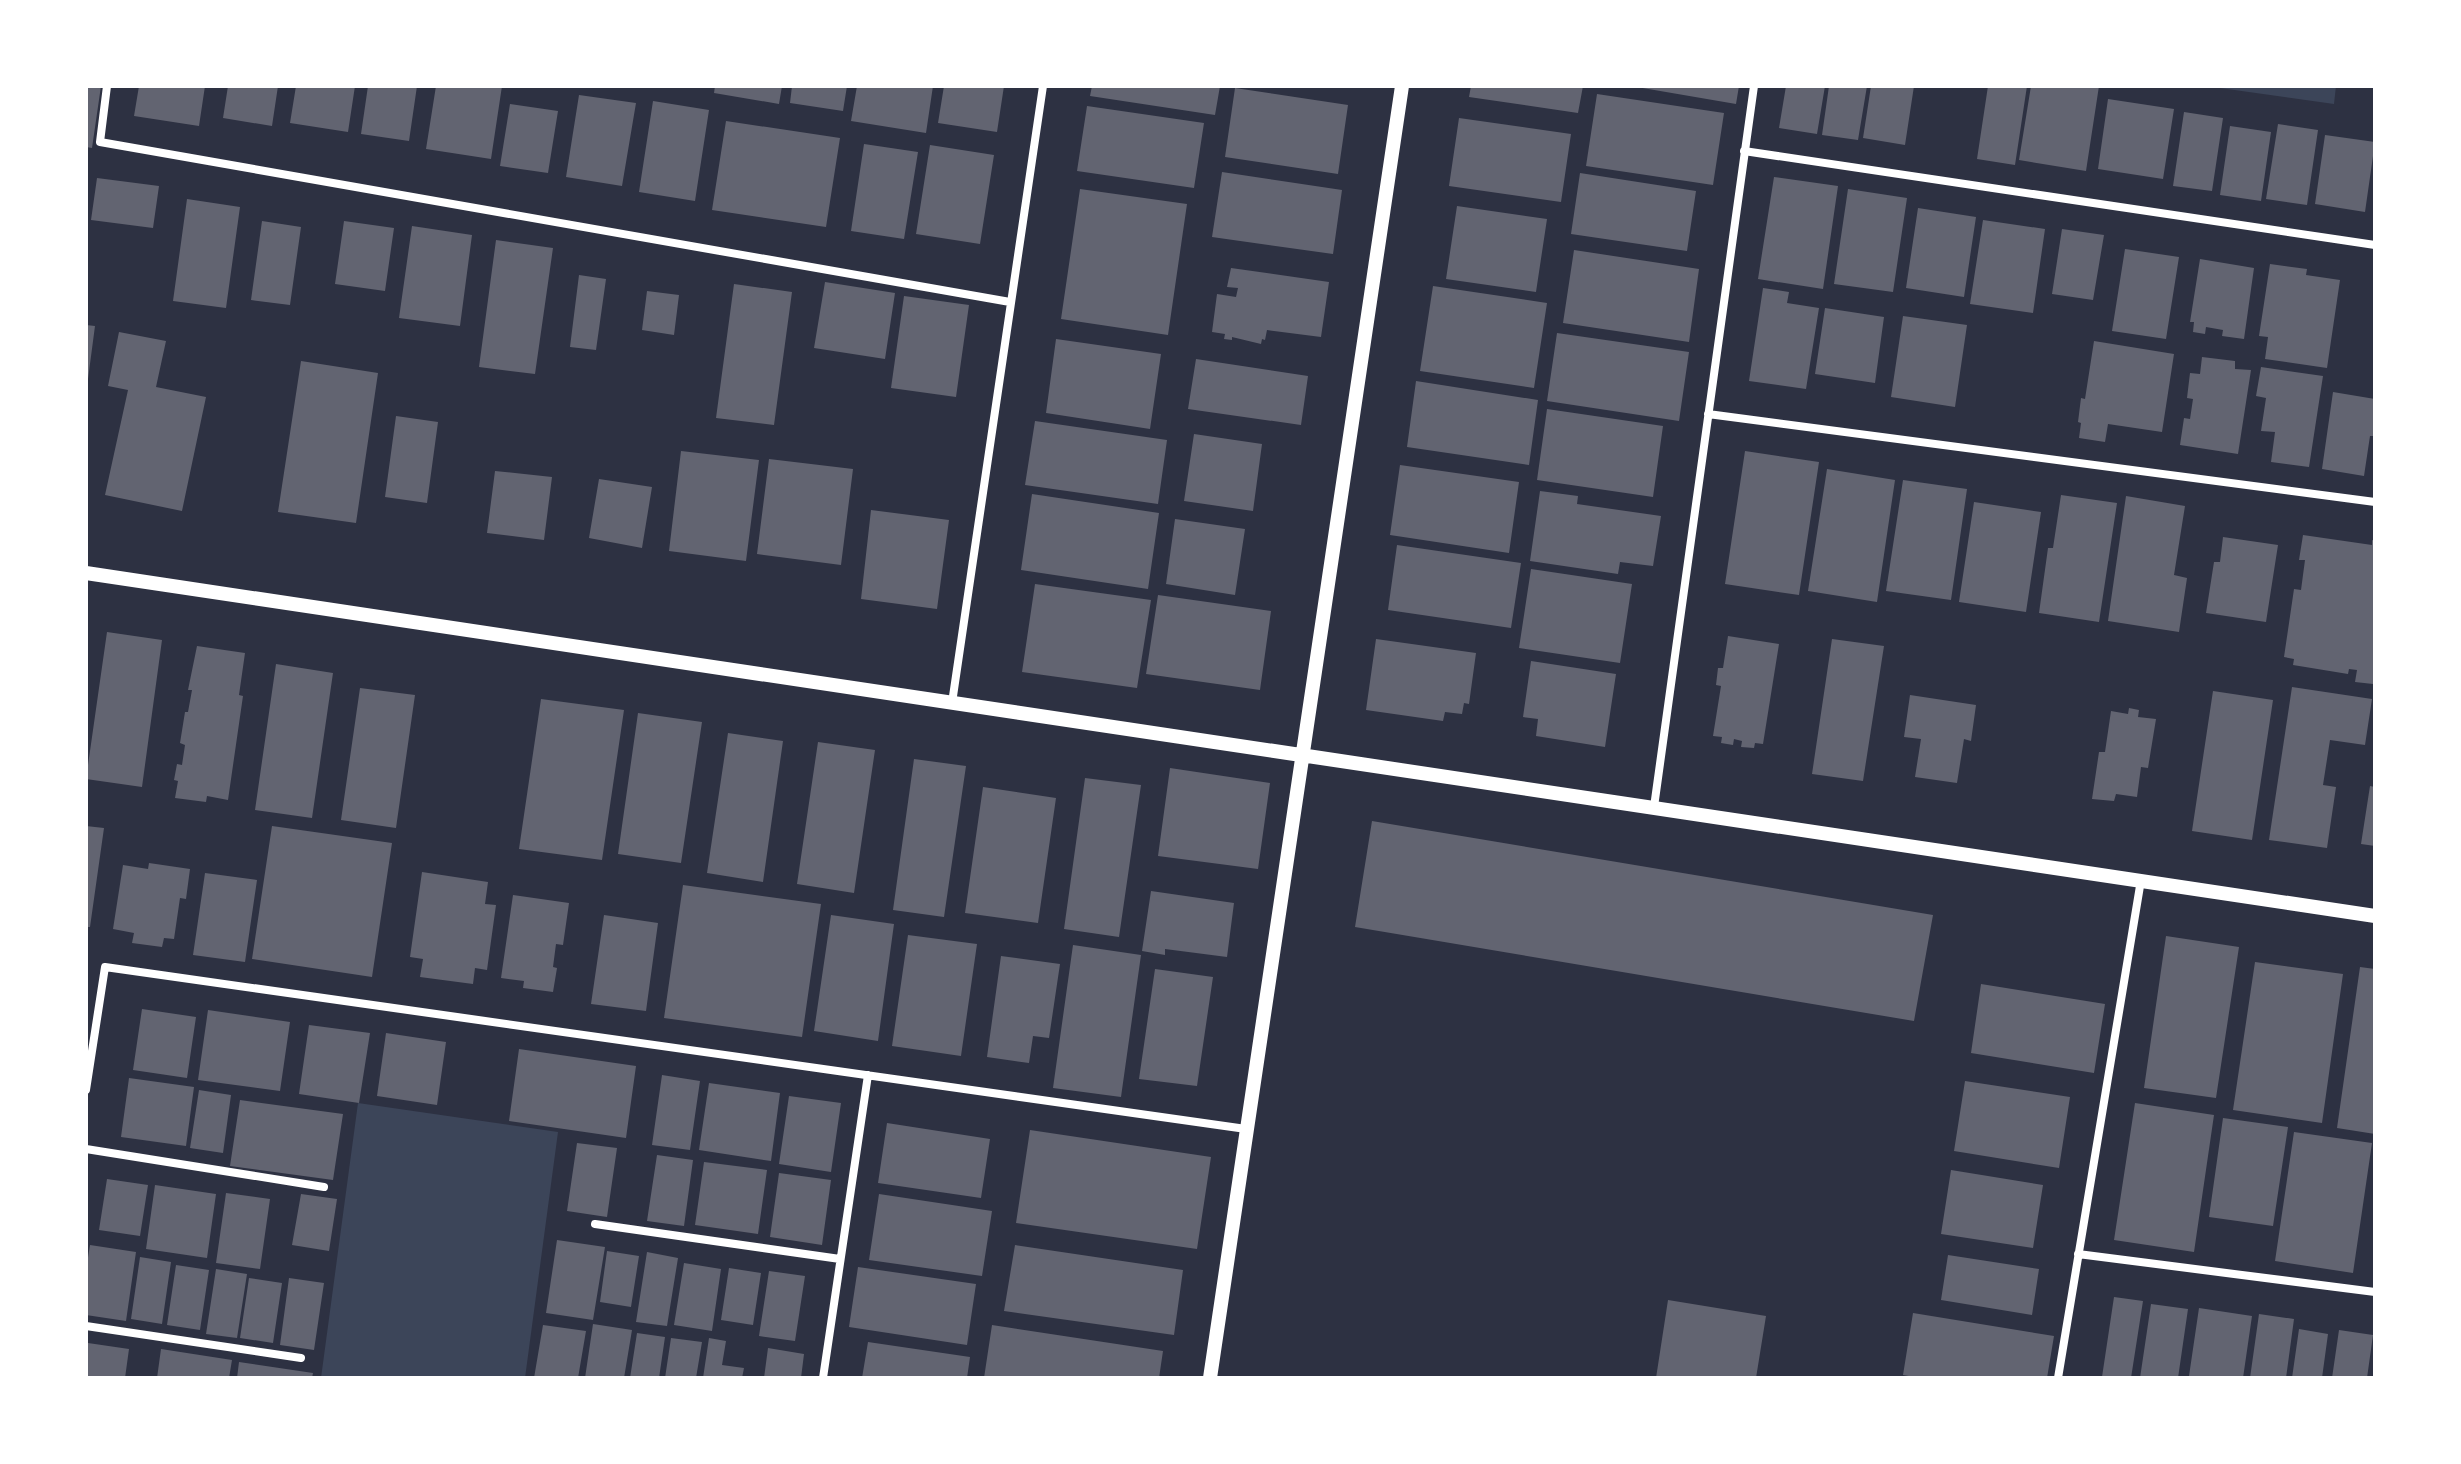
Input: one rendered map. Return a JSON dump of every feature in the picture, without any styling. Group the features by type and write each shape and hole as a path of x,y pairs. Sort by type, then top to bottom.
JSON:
{"street":[{"path":"107,86 100,142 1010,302"},
{"path":"952,703 1043,86"},
{"path":"1210,1378 1402,86"},
{"path":"1654,807 1754,86"},
{"path":"1744,151 2375,245"},
{"path":"1708,414 2375,502"},
{"path":"86,573 2375,916"},
{"path":"2058,1378 2141,880"},
{"path":"86,1090 105,967 1246,1129"},
{"path":"823,1378 868,1075"},
{"path":"86,1149 324,1187"},
{"path":"595,1224 840,1259"},
{"path":"2078,1254 2375,1292"},
{"path":"86,1326 301,1358"}],"shaded area":[{"path":"2206,86 2336,86 2334,104"},
{"path":"358,1103 558,1132 525,1378 321,1378"}],"building":[{"path":"86,86 101,86 92,148 86,147"},
{"path":"139,86 205,86 199,126 134,116"},
{"path":"228,86 278,86 272,126 223,118"},
{"path":"296,86 355,86 348,132 290,123"},
{"path":"368,86 417,86 409,141 361,134"},
{"path":"436,86 502,86 491,159 426,149"},
{"path":"715,86 782,86 779,104 714,93"},
{"path":"792,86 847,86 843,111 790,103"},
{"path":"857,86 933,86 926,133 851,121"},
{"path":"944,86 1004,86 997,132 938,123"},
{"path":"1092,86 1220,86 1215,115 1090,96"},
{"path":"1471,86 1583,86 1578,113 1469,97"},
{"path":"1631,86 1739,86 1736,104"},
{"path":"1786,86 1825,86 1817,134 1779,128"},
{"path":"1829,86 1867,86 1858,140 1822,135"},
{"path":"1871,86 1914,86 1905,145 1863,138"},
{"path":"1988,86 2027,86 2015,165 1977,159"},
{"path":"2031,86 2099,86 2086,171 2019,160"},
{"path":"1235,88 1348,105 1338,174 1225,157"},
{"path":"1597,94 1724,113 1713,185 1586,166"},
{"path":"579,95 636,103 622,186 566,177"},
{"path":"2108,99 2174,109 2163,179 2098,169"},
{"path":"653,101 709,110 695,201 639,192"},
{"path":"510,104 558,111 548,173 500,166"},
{"path":"1087,106 1204,123 1194,188 1077,171"},
{"path":"2184,112 2223,118 2212,191 2173,186"},
{"path":"1459,118 1571,134 1561,202 1449,186"},
{"path":"726,121 840,138 826,227 712,210"},
{"path":"2278,124 2318,130 2307,205 2266,199"},
{"path":"2230,126 2271,132 2261,201 2220,195"},
{"path":"2325,135 2375,142 2365,212 2315,204"},
{"path":"864,144 918,152 904,239 851,231"},
{"path":"930,145 994,155 980,244 916,234"},
{"path":"1222,172 1342,190 1333,254 1212,237"},
{"path":"1580,173 1696,191 1687,251 1571,234"},
{"path":"1774,177 1838,186 1823,289 1758,279"},
{"path":"97,178 159,186 153,228 91,220"},
{"path":"1080,189 1187,204 1168,335 1061,319"},
{"path":"1848,189 1907,198 1893,292 1834,284"},
{"path":"187,199 240,207 226,308 173,301"},
{"path":"1457,206 1547,219 1536,292 1446,279"},
{"path":"1918,208 1976,217 1964,297 1906,288"},
{"path":"1983,220 2045,229 2033,313 1970,304"},
{"path":"262,221 301,227 290,305 251,300"},
{"path":"344,221 394,228 385,291 335,284"},
{"path":"412,226 472,235 460,326 399,318"},
{"path":"2062,229 2104,235 2093,300 2052,294"},
{"path":"496,240 553,248 535,374 479,367"},
{"path":"2125,249 2179,257 2166,339 2112,331"},
{"path":"1574,250 1699,269 1689,342 1563,323"},
{"path":"2200,259 2254,268 2244,339 2222,336 2223,330 2206,327 2205,334 2193,332 2194,322 2190,322"},
{"path":"2270,264 2307,269 2306,275 2340,280 2327,368 2265,359 2268,337 2259,336"},
{"path":"1231,268 1329,282 1321,337 1267,330 1261,344 1232,337 1232,340 1224,339 1225,334 1212,332 1217,294 1236,297 1238,288 1227,287"},
{"path":"579,275 606,279 596,350 570,347"},
{"path":"825,282 895,293 885,359 814,348"},
{"path":"734,284 792,292 774,425 716,418"},
{"path":"1433,286 1547,303 1534,388 1420,371"},
{"path":"1763,288 1789,292 1787,303 1819,308 1806,389 1749,381"},
{"path":"647,291 679,295 674,335 642,330"},
{"path":"904,296 969,305 956,397 891,388"},
{"path":"1825,308 1884,317 1875,383 1815,374"},
{"path":"1903,316 1967,325 1955,407 1891,397"},
{"path":"86,325 95,326 88,379 86,379"},
{"path":"119,332 166,341 156,387 206,397 182,511 105,495 128,390 108,386"},
{"path":"1557,333 1689,352 1679,421 1547,401"},
{"path":"1056,339 1161,354 1150,429 1046,413"},
{"path":"2094,341 2174,354 2162,432 2108,424 2105,442 2079,438 2081,398 2085,399"},
{"path":"2202,357 2235,361 2235,369 2251,370 2238,454 2180,445 2184,418 2190,419 2193,399 2187,398 2190,373 2200,374"},
{"path":"1196,359 1308,376 1301,425 1188,409"},
{"path":"301,361 378,373 356,523 278,512"},
{"path":"2261,367 2323,376 2309,467 2271,462 2275,432 2261,431 2266,398 2256,396"},
{"path":"1416,381 1538,400 1529,465 1407,447"},
{"path":"2333,392 2375,399 2375,436 2370,436 2364,476 2322,469"},
{"path":"1547,409 1663,426 1653,497 1537,480"},
{"path":"396,416 438,422 427,503 385,497"},
{"path":"1035,421 1167,440 1158,504 1025,485"},
{"path":"1194,434 1262,444 1253,511 1184,501"},
{"path":"681,451 759,460 746,561 669,551"},
{"path":"1745,451 1819,462 1799,595 1725,584"},
{"path":"769,459 853,469 841,565 757,554"},
{"path":"1400,465 1519,482 1509,553 1390,535"},
{"path":"1827,469 1895,480 1877,602 1808,591"},
{"path":"495,471 552,477 544,540 487,533"},
{"path":"599,479 652,487 642,548 589,538"},
{"path":"1903,480 1967,489 1951,600 1886,591"},
{"path":"1540,491 1578,496 1577,504 1661,516 1653,566 1620,562 1618,574 1530,561"},
{"path":"1032,494 1159,513 1148,589 1021,570"},
{"path":"2061,495 2117,503 2099,622 2039,613 2048,548 2053,548"},
{"path":"2126,496 2185,506 2174,575 2187,578 2179,632 2108,621"},
{"path":"1974,502 2041,512 2026,612 1959,602"},
{"path":"871,510 949,520 937,609 861,599"},
{"path":"1175,519 1245,529 1235,595 1166,584"},
{"path":"2303,535 2372,545 2372,540 2375,541 2373,684 2355,682 2357,670 2349,669 2348,674 2293,665 2294,659 2284,657 2294,589 2301,590 2305,560 2299,560"},
{"path":"2223,537 2278,545 2266,622 2206,613 2214,562 2220,562"},
{"path":"1397,545 1521,563 1511,628 1388,610"},
{"path":"1531,569 1632,584 1620,663 1519,648"},
{"path":"1035,584 1151,600 1137,688 1022,672"},
{"path":"1158,595 1271,611 1260,690 1146,674"},
{"path":"107,632 162,640 142,787 86,779"},
{"path":"1728,636 1779,644 1763,744 1755,743 1754,748 1741,747 1742,741 1734,739 1733,745 1721,743 1722,737 1713,736 1721,686 1716,685 1718,668 1723,668"},
{"path":"1376,639 1476,653 1469,704 1464,703 1462,714 1445,712 1443,721 1366,710"},
{"path":"1832,639 1884,646 1863,781 1812,774"},
{"path":"197,646 245,653 239,695 243,696 228,800 207,796 206,802 175,798 178,781 174,780 177,764 182,765 185,745 180,743 192,690 188,690"},
{"path":"1531,661 1616,674 1605,747 1536,736 1538,719 1523,717"},
{"path":"276,664 333,673 312,818 255,810"},
{"path":"2292,687 2372,699 2365,745 2330,740 2323,785 2336,787 2327,848 2269,840"},
{"path":"360,688 415,695 396,828 341,820"},
{"path":"2213,691 2273,700 2252,840 2192,831"},
{"path":"1910,695 1976,705 1971,741 1964,739 1957,783 1915,777 1921,739 1904,737"},
{"path":"541,699 624,710 602,860 519,849"},
{"path":"2129,708 2139,710 2138,717 2156,719 2148,768 2141,767 2137,797 2116,794 2114,801 2092,799 2099,752 2105,752 2111,711 2128,714"},
{"path":"638,713 702,722 681,863 618,854"},
{"path":"728,733 783,741 763,882 707,873"},
{"path":"818,742 875,750 854,893 797,884"},
{"path":"914,759 966,766 944,917 893,910"},
{"path":"1170,768 1270,783 1258,869 1158,856"},
{"path":"1085,778 1141,785 1119,937 1064,929"},
{"path":"2370,786 2375,787 2375,846 2361,844"},
{"path":"983,787 1056,798 1038,923 965,913"},
{"path":"1372,821 1933,915 1914,1021 1355,927"},
{"path":"86,826 104,828 90,927 86,927"},
{"path":"272,826 392,843 372,977 252,959"},
{"path":"149,863 190,869 186,899 180,898 174,939 164,938 162,947 132,943 134,933 113,929 123,865 148,869"},
{"path":"422,872 488,882 485,904 496,905 487,970 475,968 473,984 420,977 423,959 410,957"},
{"path":"205,873 257,880 245,962 193,955"},
{"path":"683,885 821,904 802,1037 664,1018"},
{"path":"1151,891 1234,903 1227,957 1165,949 1165,955 1142,951"},
{"path":"513,895 569,903 563,945 556,944 553,967 557,968 553,992 523,988 524,981 501,978"},
{"path":"604,915 658,923 646,1011 591,1004"},
{"path":"831,915 894,924 878,1041 814,1031"},
{"path":"908,935 977,944 961,1056 892,1046"},
{"path":"2166,936 2239,947 2216,1098 2144,1088"},
{"path":"1073,945 1141,955 1121,1097 1053,1088"},
{"path":"1001,956 1060,964 1049,1038 1033,1036 1029,1063 987,1057"},
{"path":"2255,962 2343,974 2322,1123 2233,1110"},
{"path":"2360,967 2375,969 2375,1134 2337,1128"},
{"path":"1155,969 1213,977 1197,1086 1139,1079"},
{"path":"1981,984 2105,1004 2094,1073 1971,1053"},
{"path":"142,1009 196,1017 187,1078 133,1070"},
{"path":"208,1010 290,1022 280,1091 198,1080"},
{"path":"309,1025 370,1033 359,1103 299,1094"},
{"path":"386,1033 446,1042 437,1105 377,1096"},
{"path":"519,1049 636,1066 626,1138 509,1121"},
{"path":"662,1075 700,1081 690,1150 652,1145"},
{"path":"129,1078 194,1087 186,1146 121,1137"},
{"path":"1965,1081 2070,1097 2059,1168 1954,1151"},
{"path":"709,1083 780,1093 771,1161 699,1150"},
{"path":"199,1090 231,1095 223,1153 190,1148"},
{"path":"789,1096 841,1103 831,1172 779,1164"},
{"path":"240,1100 343,1114 333,1180 230,1166"},
{"path":"2135,1103 2214,1115 2194,1252 2114,1240"},
{"path":"2223,1118 2288,1127 2273,1226 2209,1217"},
{"path":"887,1123 990,1139 981,1198 878,1183"},
{"path":"1030,1130 1211,1157 1197,1249 1016,1223"},
{"path":"2294,1132 2372,1143 2353,1273 2275,1261"},
{"path":"577,1143 617,1148 607,1217 567,1211"},
{"path":"657,1155 693,1160 684,1226 647,1221"},
{"path":"704,1162 767,1170 758,1234 695,1225"},
{"path":"1951,1170 2043,1185 2033,1248 1941,1234"},
{"path":"779,1173 831,1180 822,1245 770,1237"},
{"path":"107,1179 148,1185 140,1236 99,1230"},
{"path":"155,1185 216,1194 207,1258 146,1249"},
{"path":"226,1193 270,1199 260,1269 216,1263"},
{"path":"301,1194 337,1199 329,1251 292,1245"},
{"path":"879,1194 992,1211 982,1276 869,1260"},
{"path":"557,1240 605,1247 593,1320 546,1313"},
{"path":"90,1245 136,1252 126,1321 86,1315 86,1270"},
{"path":"1015,1245 1183,1270 1174,1335 1004,1311"},
{"path":"607,1251 639,1256 631,1307 600,1302"},
{"path":"647,1252 678,1258 667,1326 636,1322"},
{"path":"1948,1255 2039,1269 2032,1315 1941,1300"},
{"path":"140,1257 171,1262 162,1324 131,1319"},
{"path":"684,1263 721,1269 712,1331 674,1325"},
{"path":"176,1265 209,1270 200,1330 167,1325"},
{"path":"858,1267 976,1284 967,1345 849,1327"},
{"path":"729,1268 761,1273 753,1325 721,1320"},
{"path":"216,1269 247,1274 237,1338 206,1334"},
{"path":"769,1271 805,1276 795,1341 759,1336"},
{"path":"249,1278 282,1283 273,1343 240,1338"},
{"path":"289,1278 324,1283 314,1350 280,1345"},
{"path":"2114,1297 2143,1301 2131,1378 2102,1377"},
{"path":"1668,1300 1766,1316 1756,1378 1656,1378"},
{"path":"2151,1304 2188,1309 2178,1378 2140,1378"},
{"path":"2199,1308 2252,1316 2243,1378 2189,1376"},
{"path":"1913,1313 2054,1336 2047,1378 1920,1378 1903,1375"},
{"path":"2259,1314 2294,1319 2286,1378 2250,1378"},
{"path":"593,1324 632,1330 624,1378 585,1378"},
{"path":"543,1325 586,1331 578,1378 534,1378"},
{"path":"992,1325 1163,1351 1159,1378 984,1378"},
{"path":"2299,1329 2328,1334 2322,1378 2292,1378"},
{"path":"2339,1330 2373,1335 2367,1378 2332,1378"},
{"path":"637,1333 665,1337 659,1378 630,1378"},
{"path":"671,1338 702,1342 696,1378 665,1378"},
{"path":"709,1338 726,1341 722,1365 744,1368 742,1378 703,1378"},
{"path":"868,1342 970,1357 967,1378 862,1378"},
{"path":"88,1343 129,1349 125,1378 86,1378"},
{"path":"768,1348 804,1354 801,1378 764,1378"},
{"path":"161,1349 232,1360 229,1378 157,1378"},
{"path":"239,1362 313,1373 312,1378 237,1378"}]}
